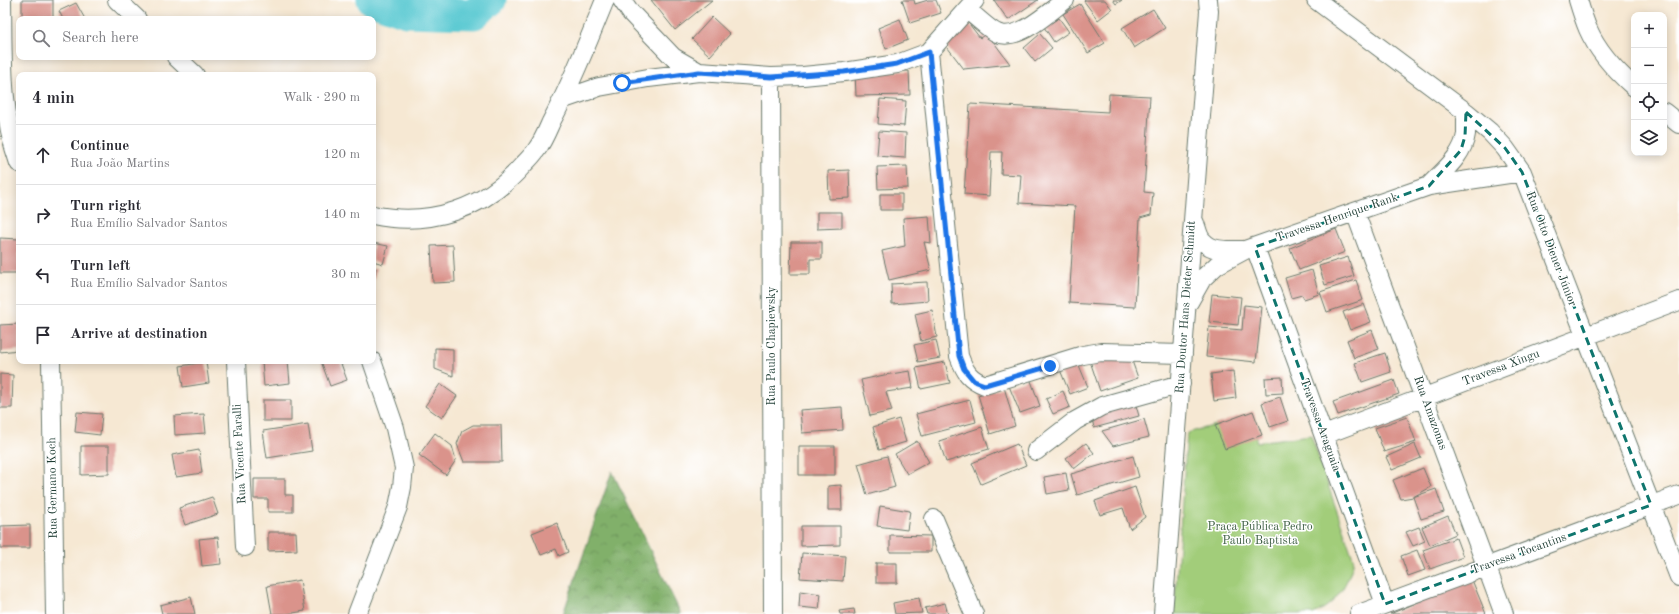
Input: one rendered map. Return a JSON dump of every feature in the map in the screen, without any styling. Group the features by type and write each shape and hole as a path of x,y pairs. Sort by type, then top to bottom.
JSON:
{"street":[{"path":"2,0 7,117 16,153"},
{"path":"117,0 134,16"},
{"path":"376,216 386,218 423,218 455,212 483,200 512,179 537,149 564,99 605,0"},
{"path":"622,0 631,13 673,57 699,72"},
{"path":"564,99 599,87 648,78 699,72 771,77 844,72 897,64 929,52 971,5 997,33 1009,35 1021,32 1065,0"},
{"name":"Rua Otto Diener Júnior","path":"1316,0 1466,112 1490,132 1505,148 1522,172 1679,577"},
{"path":"1578,0 1588,29 1596,45 1610,63 1631,84"},
{"name":"Rua Doutor Hans Dieter Schmidt","path":"1163,614 1210,4"},
{"path":"929,52 959,356 964,369 974,381 985,385 1083,355 1101,352 1183,354"},
{"path":"179,60 192,72"},
{"name":"Rua Paulo Chapiewsky","path":"771,77 773,614"},
{"name":"Travessa Henrique Rank","path":"1429,186 1452,162 1461,150 1466,136 1466,112"},
{"path":"1667,114 1679,124"},
{"name":"Travessa Henrique Rank","path":"1186,306 1202,279 1217,265 1250,248 1429,186 1522,172"},
{"name":"Rua Amazonas","path":"1355,212 1504,614"},
{"name":"Travessa Henrique Rank","path":"1193,217 1202,241 1211,247 1220,250 1250,248"},
{"name":"Travessa Araguaia","path":"1250,248 1324,435 1385,604"},
{"name":"Travessa Xingu","path":"1324,435 1679,301"},
{"name":"Rua Germano Koch","path":"51,364 55,614"},
{"name":"Rua Vicente Faralli","path":"236,364 245,547"},
{"path":"357,614 398,507 404,468 395,428 373,364"},
{"path":"1036,451 1075,421 1102,406 1181,384"},
{"name":"Travessa Tocantins","path":"1359,614 1679,495"},
{"path":"934,519 974,614"}],"highlighted area":[{"path":"1466,112 1505,148 1522,172 1651,505 1385,604 1255,247 1429,186 1461,150 1465,136"}],"green space":[{"name":"Praça Pública Pedro Paulo Baptista","path":"1249,416 1257,442 1311,435 1354,561 1348,578 1335,599 1329,605 1313,614 1174,614 1187,433"},
{"path":"612,471 681,614 563,614"}],"building":[{"path":"22,0 53,0 53,16 22,16"},
{"path":"651,0 712,0 675,30"},
{"path":"902,0 914,0 915,4 928,0 936,0 941,13 910,23"},
{"path":"994,0 1038,0 1008,20"},
{"path":"1105,0 1112,9 1098,20 1084,1"},
{"path":"1113,0 1122,0 1116,4"},
{"path":"76,3 83,16 62,16 59,11"},
{"path":"1080,4 1105,43 1088,53 1063,14"},
{"path":"1153,9 1165,28 1134,48 1122,28"},
{"path":"712,17 730,34 710,56 692,39"},
{"path":"1059,18 1069,32 1054,42 1044,27"},
{"path":"900,19 908,40 886,49 878,28"},
{"path":"966,20 980,38 987,33 1010,64 964,69 941,39"},
{"path":"1040,34 1052,48 1035,62 1024,48"},
{"path":"909,71 910,95 856,96 855,72"},
{"path":"1109,94 1150,96 1144,192 1153,193 1151,215 1140,218 1135,307 1069,303 1075,206 1019,203 1021,175 1001,174 1002,152 991,152 989,196 964,194 970,104 1108,112"},
{"path":"880,99 906,101 904,126 878,124"},
{"path":"879,131 906,133 905,158 877,156"},
{"path":"907,166 908,188 878,189 877,167"},
{"path":"849,170 850,198 829,199 828,171"},
{"path":"880,194 902,194 902,210 880,210"},
{"path":"817,212 842,212 842,228 817,229"},
{"path":"929,216 931,243 924,242 931,270 889,280 882,251 905,246 903,218"},
{"path":"1336,229 1345,252 1299,270 1290,248"},
{"path":"0,238 16,239 16,273 0,273"},
{"path":"791,242 822,242 822,259 810,259 810,274 790,274"},
{"path":"376,244 388,246 383,264 376,262"},
{"path":"453,245 455,282 433,283 431,246"},
{"path":"1348,257 1354,276 1325,285 1319,266"},
{"path":"1312,270 1319,294 1304,299 1302,295 1291,298 1285,278"},
{"path":"1356,280 1363,300 1327,312 1320,292"},
{"path":"927,282 928,301 892,304 891,284"},
{"path":"1212,294 1241,297 1238,325 1209,322"},
{"path":"1364,304 1371,322 1350,330 1343,312"},
{"path":"1244,305 1262,307 1256,362 1206,357 1209,327 1242,330"},
{"path":"932,310 937,337 921,341 915,314"},
{"path":"16,324 16,350 0,352 0,325"},
{"path":"1372,330 1379,349 1354,358 1347,340"},
{"path":"936,340 940,358 918,362 914,345"},
{"path":"435,348 453,349 453,376 435,369"},
{"path":"1385,353 1391,372 1362,382 1355,363"},
{"path":"1076,358 1088,387 1070,394 1058,365"},
{"path":"1131,358 1138,378 1100,391 1090,361"},
{"path":"945,362 950,383 921,389 916,368"},
{"path":"206,364 209,383 183,387 180,366"},
{"path":"262,364 288,364 290,383 264,386"},
{"path":"322,364 341,364 347,380 330,386"},
{"path":"910,371 913,388 886,392 892,411 870,416 861,380"},
{"path":"1233,371 1236,398 1214,401 1211,374"},
{"path":"0,374 13,375 12,408 0,408"},
{"path":"1282,377 1283,393 1266,394 1265,378"},
{"path":"1030,378 1040,406 1020,413 1009,386"},
{"path":"1394,380 1399,394 1338,415 1333,402"},
{"path":"440,384 457,396 442,418 425,406"},
{"path":"1004,387 1015,426 990,434 978,395"},
{"path":"1063,391 1070,407 1053,414 1046,399"},
{"path":"1280,397 1288,421 1270,427 1262,403"},
{"path":"263,400 291,400 291,421 263,421"},
{"path":"970,400 976,422 922,436 916,414"},
{"path":"1135,402 1139,416 1094,428 1091,413"},
{"path":"842,407 843,430 802,433 800,410"},
{"path":"1253,411 1262,435 1225,449 1215,425"},
{"path":"77,412 102,414 100,435 75,432"},
{"path":"204,414 206,433 175,435 174,416"},
{"path":"1407,417 1416,442 1384,452 1375,428"},
{"path":"899,419 906,442 879,450 873,427"},
{"path":"1144,419 1149,437 1113,446 1102,431"},
{"path":"308,424 312,451 267,458 263,431"},
{"path":"473,425 501,425 502,462 464,462 457,444 462,431"},
{"path":"982,427 989,449 946,462 939,441"},
{"path":"435,433 452,446 456,460 446,475 419,455"},
{"path":"917,441 929,462 907,474 895,454"},
{"path":"1086,443 1094,453 1074,469 1066,458"},
{"path":"1017,444 1026,465 981,484 972,463"},
{"path":"1415,444 1421,458 1392,470 1386,457"},
{"path":"81,446 109,446 109,474 81,475"},
{"path":"799,446 835,446 835,475 799,475"},
{"path":"199,450 202,473 176,477 172,455"},
{"path":"887,456 895,487 867,495 858,464"},
{"path":"1133,456 1139,477 1077,495 1071,474"},
{"path":"1423,468 1431,487 1413,497 1401,499 1393,480"},
{"path":"1066,473 1069,490 1047,494 1044,477"},
{"path":"254,479 285,479 285,495 293,495 293,512 268,512 268,499 254,499"},
{"path":"841,485 842,510 828,510 828,486"},
{"path":"1135,487 1145,517 1130,529 1123,508 1100,515 1095,501"},
{"path":"1436,489 1444,512 1421,519 1413,497"},
{"path":"212,497 218,514 185,525 179,508"},
{"path":"880,506 910,511 907,530 877,526"},
{"path":"1448,516 1456,534 1430,545 1422,527"},
{"path":"557,523 568,552 559,556 556,549 541,555 532,533"},
{"path":"30,525 30,548 0,548 0,526"},
{"path":"801,526 840,526 840,545 801,546"},
{"path":"1419,527 1425,541 1413,546 1406,532"},
{"path":"268,532 296,532 297,550 268,551"},
{"path":"890,535 931,536 931,552 890,552"},
{"path":"218,537 221,564 202,566 199,539"},
{"path":"1456,538 1463,557 1430,569 1423,550"},
{"path":"1417,550 1425,570 1408,576 1401,556"},
{"path":"802,553 845,556 843,581 800,578"},
{"path":"876,563 897,563 897,583 876,583"},
{"path":"300,580 305,611 287,614 272,614 267,586"},
{"path":"1472,580 1486,614 1390,614 1428,598"},
{"path":"800,591 821,594 819,609 799,607"},
{"path":"191,597 195,614 162,614 160,605"},
{"path":"919,598 922,613 895,614 893,603"},
{"path":"945,603 948,614 927,614 925,608"},
{"path":"854,609 855,614 840,614 839,611"}],"waterway":[{"path":"372,0 406,12 474,14 491,0"}],"route":[{"path":"622,83 648,78 699,72 771,77 844,72 897,64 929,52 959,356 964,369 974,381 985,385 1050,366"}]}
